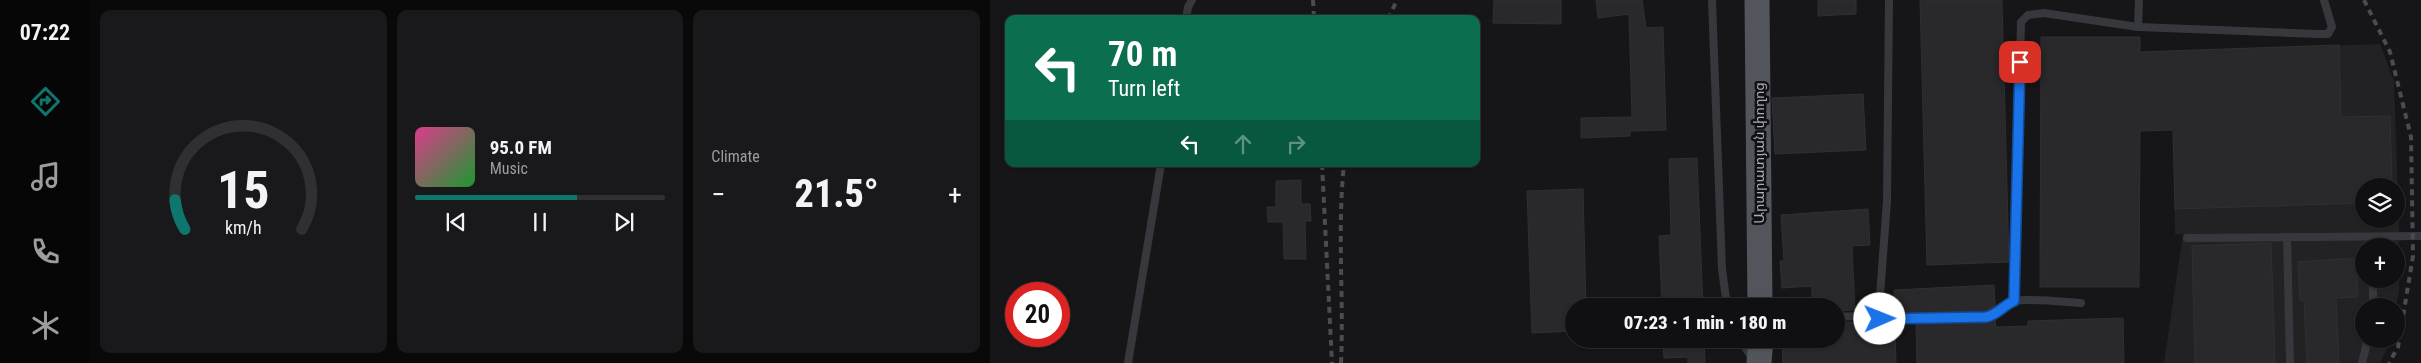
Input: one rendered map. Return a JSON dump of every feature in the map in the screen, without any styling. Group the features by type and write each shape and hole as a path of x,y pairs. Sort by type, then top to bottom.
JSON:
{"main road":[{"name":"Արարատյան փողոց","path":"1758,0 1760,298"},
{"path":"1759,363 1760,348"}],"lane":[{"path":"1187,15 1192,0"},
{"path":"1712,0 1722,269 1726,298"},
{"path":"1880,319 1887,201 1889,0"},
{"path":"2138,27 2139,0"},
{"path":"2014,301 2021,22 2028,15 2044,13 2138,27 2328,34 2332,27 2324,0"},
{"path":"1128,363 1161,167"},
{"path":"2187,238 2421,236"},
{"path":"2287,238 2290,363"},
{"path":"1845,317 1880,319 1986,317 1994,315 2002,307 2014,301 2081,303"},
{"path":"1746,348 1755,363"},
{"path":"2362,363 2366,348"}],"shaded area":[{"path":"2380,44 2394,81 2397,178 2355,178 2355,228 2399,228 2399,238 2355,238 2355,288 2399,288 2399,292 2398,298 2355,298 2355,348 2387,348 2380,363 2164,363 2183,234 2175,234 2173,130 2155,52"}],"building":[{"path":"1494,0 1561,0 1561,24 1493,23"},
{"path":"1596,0 1642,0 1646,28 1663,27 1666,130 1630,131 1630,136 1581,138 1581,118 1632,117 1629,14 1598,18"},
{"path":"1818,0 1856,0 1856,14 1818,16"},
{"path":"1920,0 2002,0 2009,262 1927,265"},
{"path":"2041,37 2140,37 2140,52 2339,45 2341,117 2390,116 2392,178 2355,178 2355,203 2175,209 2173,130 2140,131 2139,287 2040,287"},
{"path":"1863,94 1866,150 1775,154 1772,98"},
{"path":"1697,158 1703,298 1662,298 1659,236 1671,235 1669,159"},
{"path":"1301,180 1301,204 1310,204 1311,221 1305,221 1306,259 1284,259 1283,222 1268,222 1267,207 1276,207 1276,181"},
{"path":"1583,189 1586,298 1565,298 1565,331 1532,333 1527,191"},
{"path":"1868,209 1870,245 1852,246 1855,310 1845,311 1845,298 1812,298 1812,286 1782,288 1780,261 1784,261 1781,215"},
{"path":"2271,243 2275,363 2195,363 2192,246"},
{"path":"2355,258 2355,288 2358,288 2358,297 2336,298 2339,363 2307,363 2304,300 2300,300 2298,262"},
{"path":"1994,285 1995,306 1985,311 1895,313 1894,290"},
{"path":"2123,318 2124,363 1917,363 1916,324 1986,323 1995,319 1996,327 2028,326 2028,321"},
{"path":"1855,322 1856,330 1895,328 1896,363 1783,363 1782,348 1845,348 1845,323"},
{"path":"1663,348 1704,348 1705,363 1688,363 1688,357 1664,358"}],"railway":[{"path":"1313,0 1314,15"},
{"path":"1390,15 1397,0"},
{"path":"2364,0 2390,52 2411,137 2413,256 2398,347 2389,363"},
{"path":"1322,167 1332,363"},
{"path":"1341,363 1341,214 1344,167"}],"route":[{"path":"1880,319 1986,317 1994,315 2002,307 2014,301 2020,62"}]}
